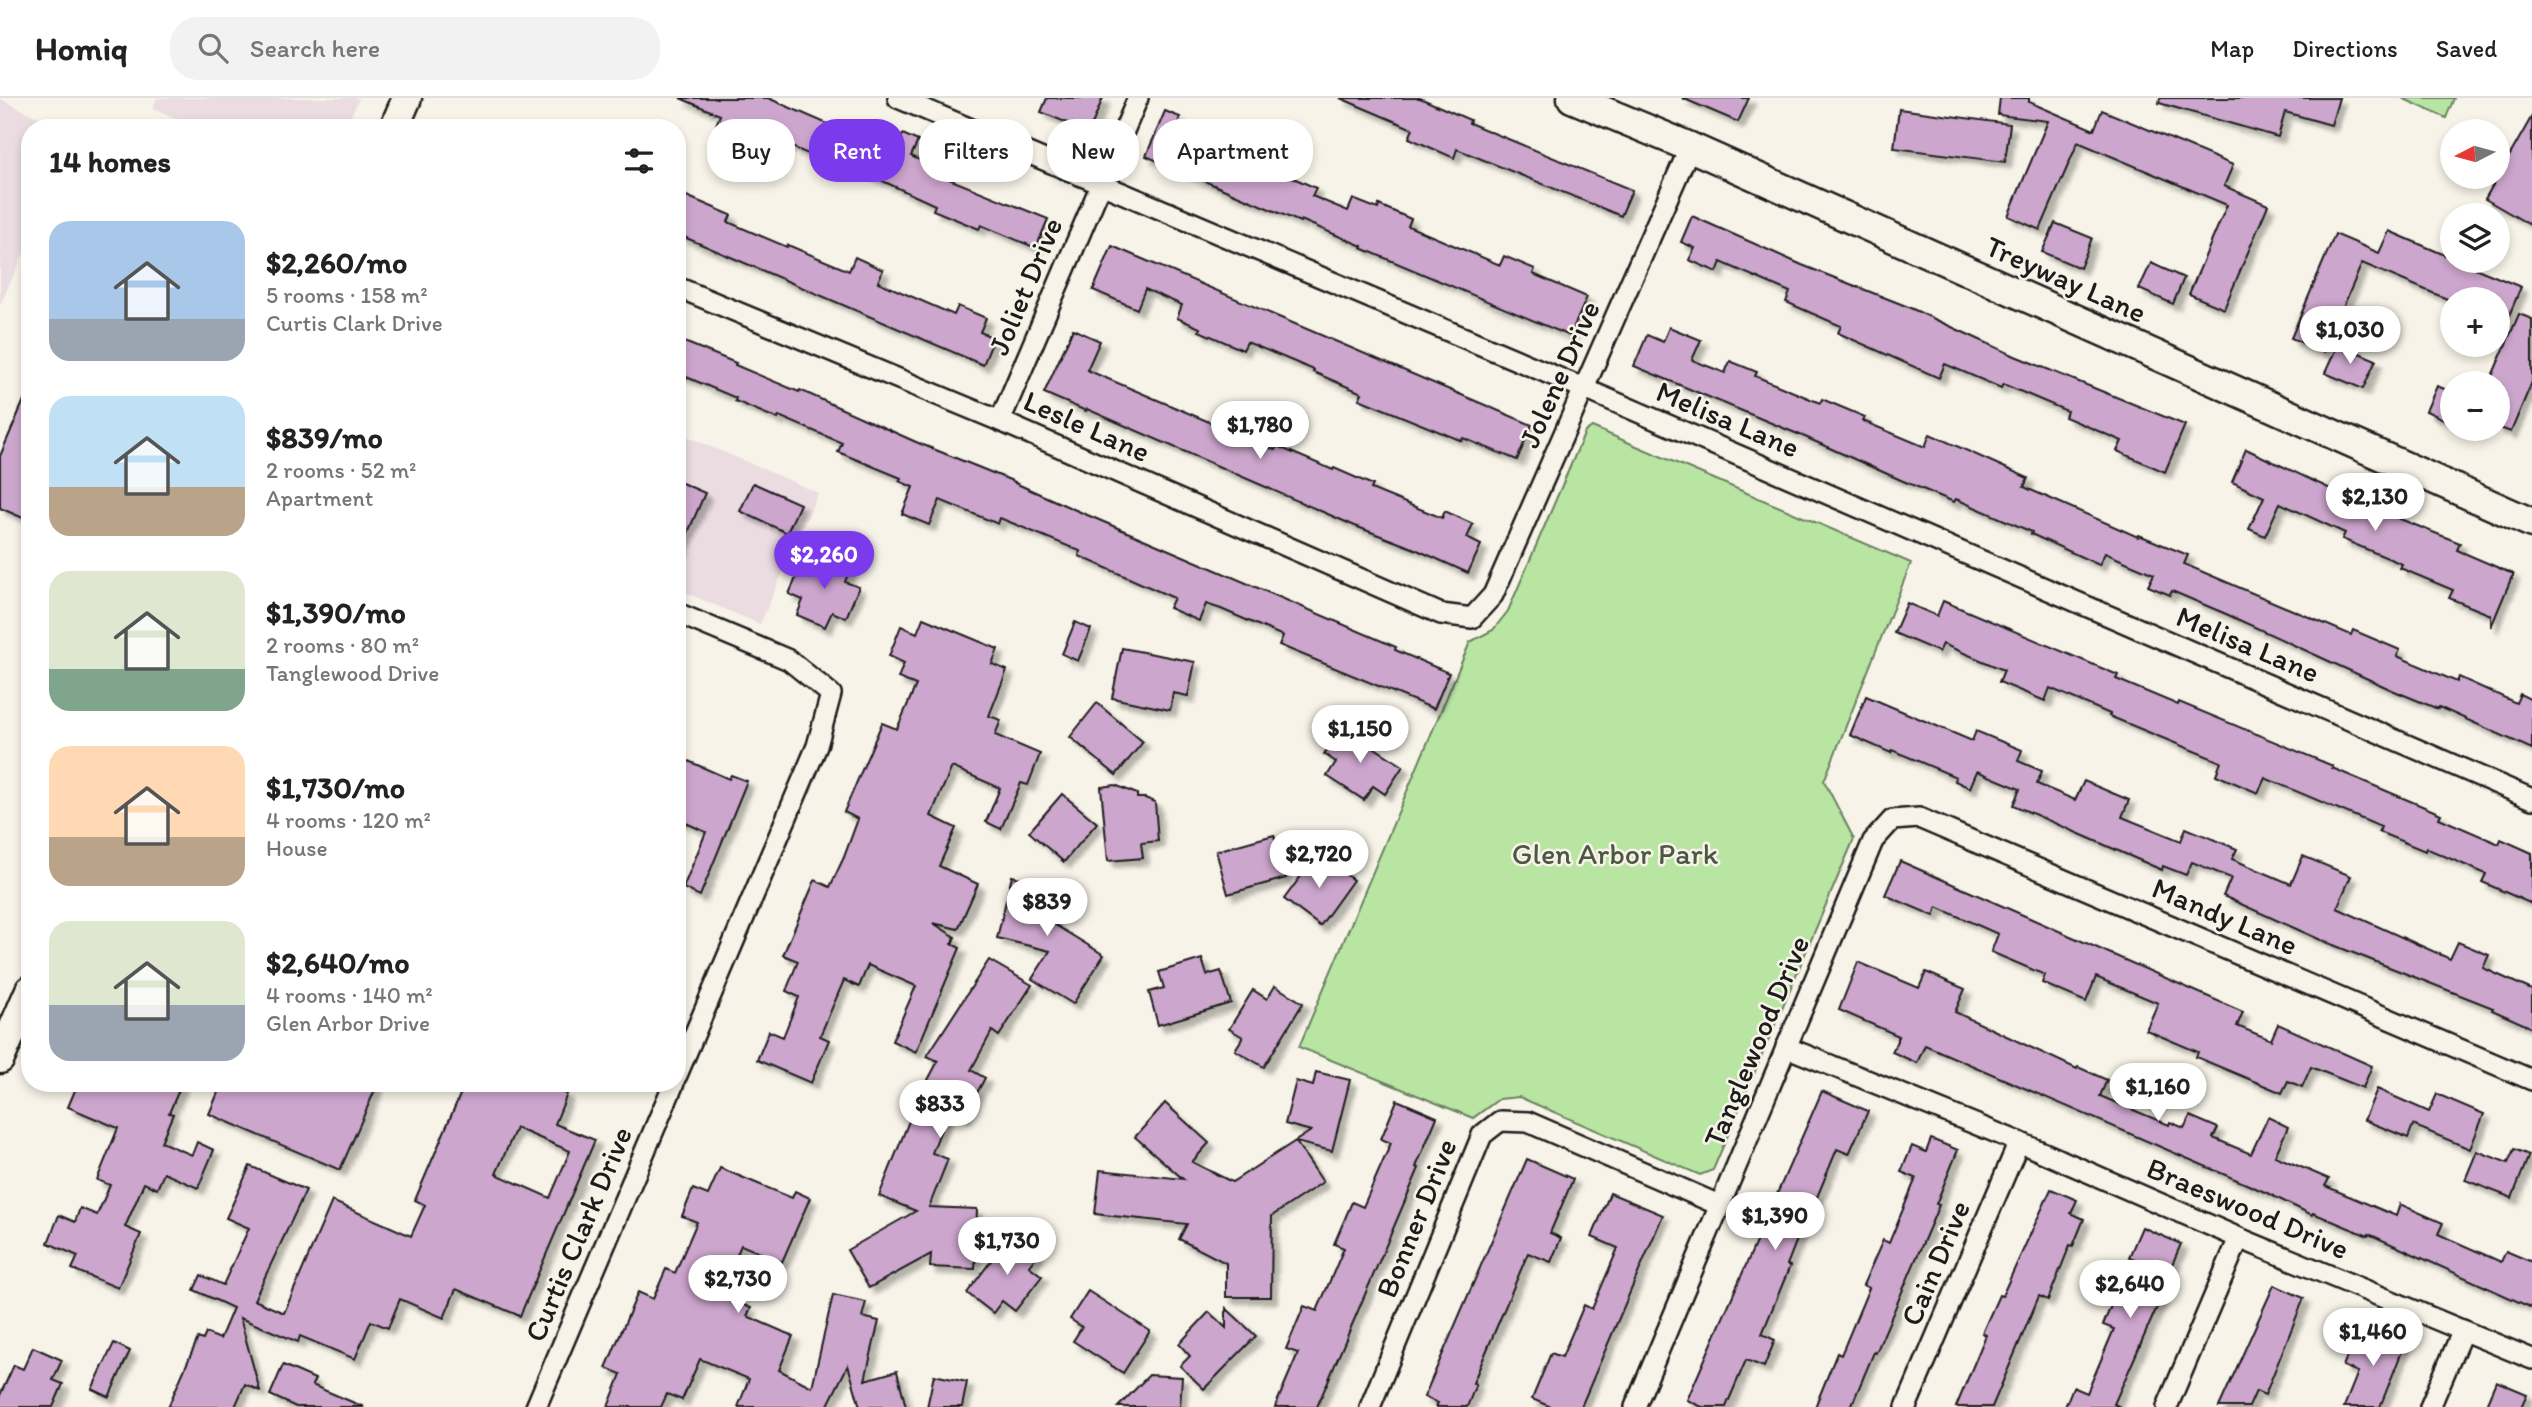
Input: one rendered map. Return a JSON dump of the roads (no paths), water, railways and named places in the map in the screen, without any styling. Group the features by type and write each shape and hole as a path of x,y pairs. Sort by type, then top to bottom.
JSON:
{"street":[{"path":"398,119 407,98"},
{"name":"Melisa Lane","path":"898,98 1047,160"},
{"name":"Joliet Drive","path":"1129,119 1138,98"},
{"name":"Treyway Lane","path":"1573,98 2532,523"},
{"name":"Jolene Drive","path":"1472,618 1493,595 1690,148"},
{"name":"Melisa Lane","path":"1101,182 2532,800"},
{"name":"Joliet Drive","path":"1000,421 1101,182"},
{"name":"Lesle Lane","path":"686,291 1000,421 1441,614 1472,618"},
{"path":"686,617 789,660 831,694 817,746 686,1054"},
{"name":"Mandy Lane","path":"1892,820 1919,818 2532,1080"},
{"name":"Tanglewood Drive","path":"1635,1407 1873,841 1892,820"},
{"path":"0,1059 9,1015 21,1001"},
{"name":"Braeswood Drive","path":"1786,1047 2532,1359"},
{"name":"Curtis Clark Drive","path":"537,1407 670,1092"},
{"name":"Bonner Drive","path":"1370,1407 1482,1135 1500,1121 1528,1122 1719,1205"},
{"name":"Cain Drive","path":"1906,1407 2018,1142"},
{"path":"2167,1407 2239,1238"},
{"path":"2430,1407 2463,1330"}],"park label":[{"name":"Glen Arbor Park","path":"1615,853"}]}
